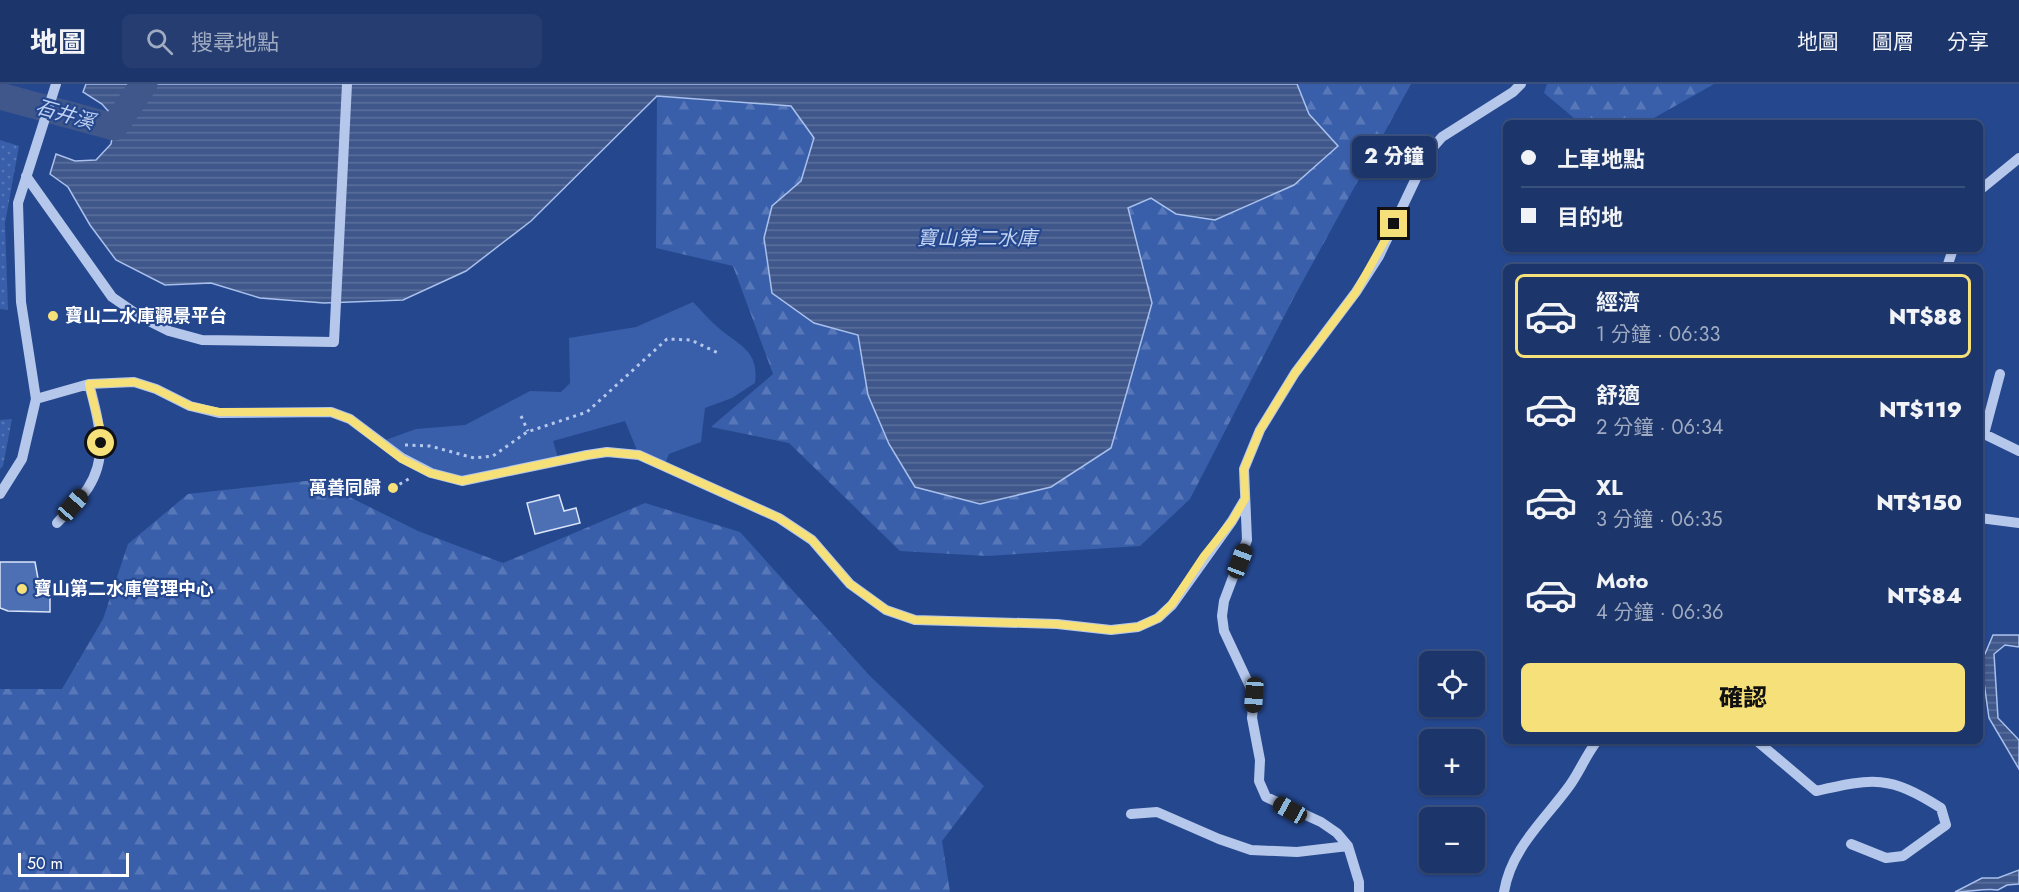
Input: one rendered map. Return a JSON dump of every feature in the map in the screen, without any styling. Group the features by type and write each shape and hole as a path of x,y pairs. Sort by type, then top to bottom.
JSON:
{"street":[{"path":"0,494 22,459 36,399 21,302 18,203 56,84"},
{"path":"26,176 112,297 141,317 169,331 202,340 334,342 347,84"},
{"path":"1359,892 1359,882 1348,846 1337,833 1322,822 1266,797 1259,781 1260,760 1252,718 1254,695 1224,631 1222,616 1224,601 1247,540 1244,469 1260,430 1295,373 1356,292 1379,256 1428,153 1442,137 1513,92 1521,84"},
{"path":"1983,188 2019,158"},
{"path":"1983,430 2000,374"},
{"path":"36,399 89,384 134,382 156,389 190,406 219,412 331,412 350,419 389,449 424,470 462,481 607,452 639,455 779,518 812,540 850,584 886,610 915,620 1056,624 1111,630 1138,627 1158,618 1172,604 1204,556 1232,521 1245,499"},
{"path":"57,523 89,488 101,458 100,428 89,384"},
{"path":"1983,433 2019,451"},
{"path":"1983,518 2019,523"},
{"path":"1504,892 1506,881 1521,845 1571,784 1595,744"},
{"path":"1761,744 1816,791 1849,783 1887,781 1911,789 1941,808 1946,825 1903,856 1886,858 1851,844"},
{"path":"1131,814 1157,812 1219,840 1251,850 1297,852 1348,846"}],"path":[{"path":"389,449 418,444 463,457 486,459 502,451 528,432 587,412 667,339 691,340 718,353"},
{"path":"522,416 528,432"},
{"path":"393,488 424,470"}],"green space":[{"path":"1297,84 1411,84 1293,299 1190,499 1140,546 987,556 900,551 789,443 711,427 773,374 733,266 656,248 657,96 791,106 814,138 801,181 772,206 764,238 814,323 858,335 868,395 889,444 915,487 980,504 1051,487 1111,448 1152,303 1128,209 1151,198 1176,214 1337,146 1309,114"},
{"path":"1547,84 1714,84 1650,120 1576,120 1544,93"},
{"path":"0,140 19,146 5,223 8,310 0,309"},
{"path":"693,302 717,327 742,346 752,357 756,373 755,383 732,398 705,408 701,442 669,454 664,466 639,455 625,421 553,441 559,461 462,481 431,473 380,442 416,429 465,425 530,391 561,392 570,383 569,338 636,327"},
{"path":"12,419 3,466 0,469 0,420"},
{"path":"315,480 418,531 503,563 645,503 740,532 869,675 984,786 942,841 950,892 0,892 0,689 62,689 103,619 128,544 188,494"}],"water":[{"name":"寶山第二水庫","path":"86,84 1297,84 1309,114 1338,146 1294,185 1215,220 1176,214 1151,198 1128,208 1152,303 1111,448 1051,487 980,504 915,487 889,444 868,395 858,335 814,323 772,293 764,238 772,206 801,181 814,138 791,106 657,96 531,221 466,271 403,300 324,303 260,298 211,283 165,285 116,260 90,225 68,187 50,174 56,154 75,161 96,160 111,144 115,119 102,104 83,92"},
{"path":"1993,635 2019,635 2019,647 2005,645 1994,654 1998,718 2019,740 2019,769 1989,718 1983,675 1983,654"},
{"path":"2019,870 2019,884 2007,885 1998,890 1955,892 1982,878 1998,878"}],"building":[{"path":"559,495 564,511 576,508 580,523 535,534 527,503"},
{"name":"寶山第二水庫管理中心","path":"0,562 35,562 39,584 50,593 50,612 8,611 0,608"}],"waterway":[{"name":"石井溪","path":"0,96 114,127 144,84"}],"place":[{"name":"寶山二水庫觀景平台","path":"53,316"},
{"name":"萬善同歸","path":"393,488"},
{"name":"寶山第二水庫管理中心","path":"22,589"}],"route":[{"path":"101,443 100,428 89,384 134,382 156,389 190,406 219,412 331,412 350,419 402,459 430,473 462,481 607,452 639,455 779,518 812,540 850,584 886,610 915,620 1056,624 1111,630 1138,627 1158,618 1172,604 1204,556 1232,521 1245,499 1244,469 1260,430 1295,373 1356,292 1379,256 1394,224"}]}
